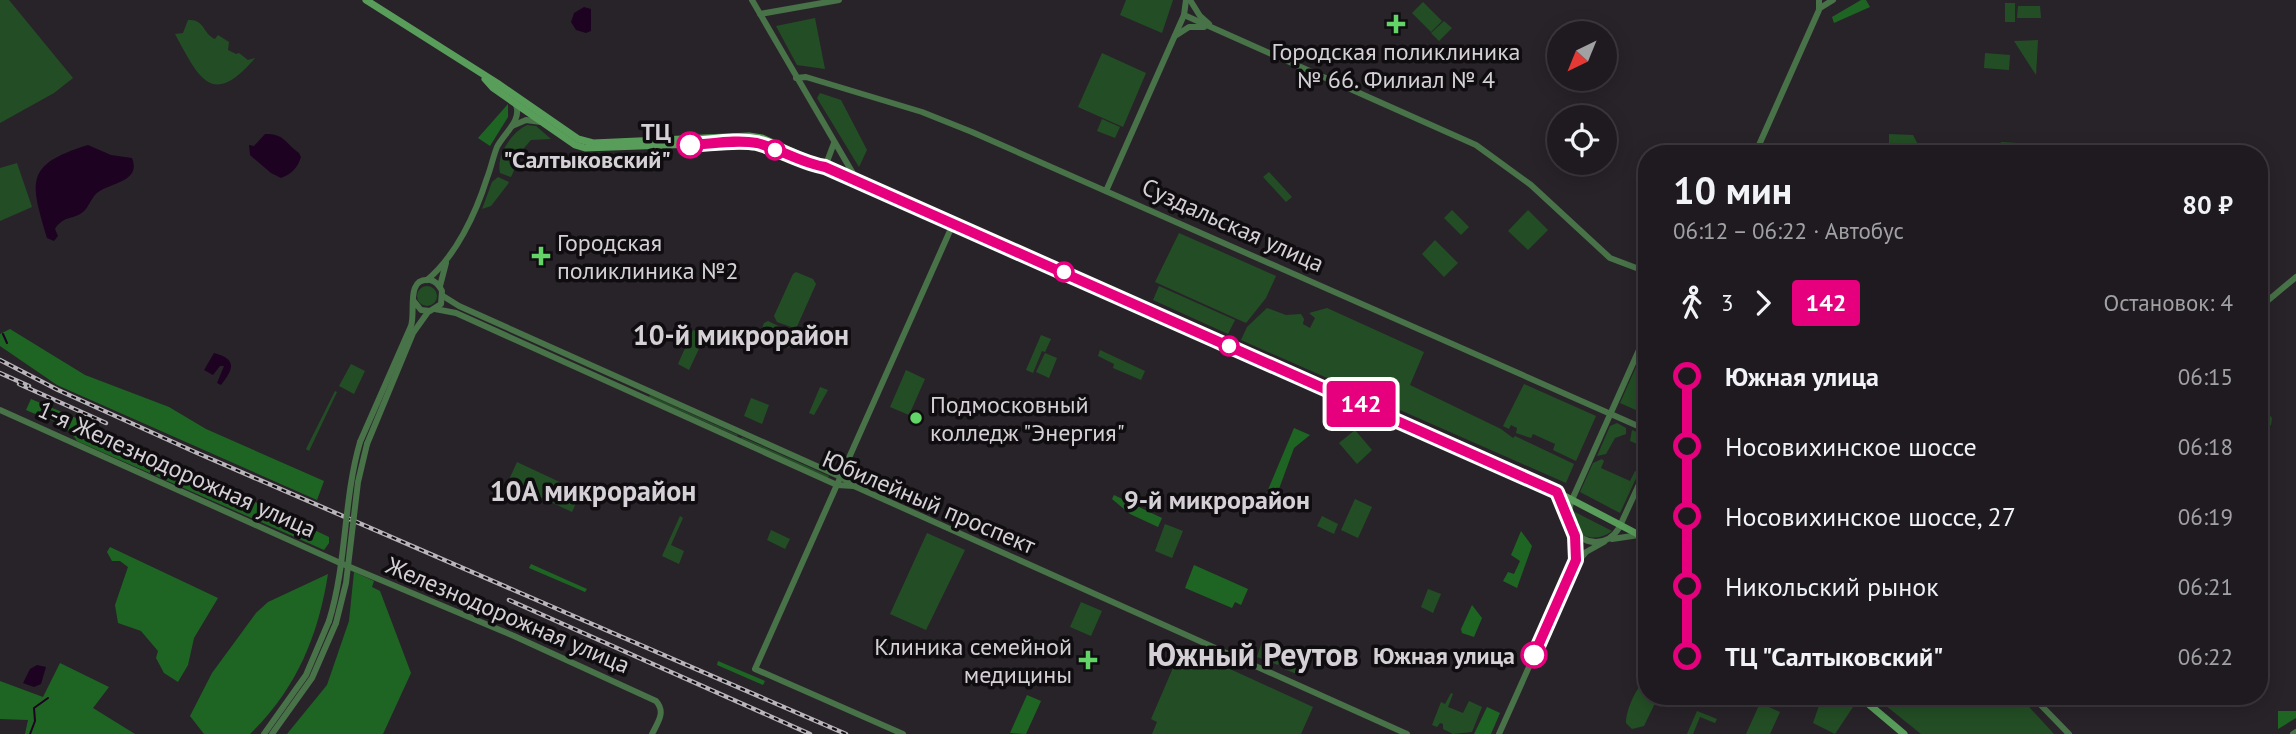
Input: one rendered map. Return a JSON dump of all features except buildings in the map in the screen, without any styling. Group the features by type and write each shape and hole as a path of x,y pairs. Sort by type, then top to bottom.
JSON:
{"main road":[{"path":"366,0 586,142 749,136 816,160 825,167"},
{"path":"479,73 493,88 575,145 585,148 749,142 812,165 825,167 1557,492 1638,534"},
{"path":"1870,705 1904,734"}],"street":[{"path":"752,0 858,181"},
{"path":"760,15 839,0"},
{"path":"1107,191 1184,15 1188,0"},
{"path":"1188,0 1200,16 1216,30"},
{"path":"1759,145 1819,10 1819,0"},
{"path":"1827,0 1833,0"},
{"path":"1819,10 1833,0"},
{"path":"1184,15 1476,145 1531,185 1610,258 1638,270"},
{"path":"1173,37 1189,27 1216,30"},
{"name":"Суздальская улица","path":"796,78 806,77 939,118 1638,426"},
{"path":"272,734 312,678 346,583 363,443 411,326 414,312 412,292 416,285 427,280 448,257 476,207 498,146 518,112 515,103"},
{"path":"512,126 526,120 542,122"},
{"path":"825,167 834,143"},
{"path":"831,154 842,155"},
{"path":"903,734 755,669 953,223"},
{"path":"363,443 413,333 424,315 441,304 443,296 440,286 448,257"},
{"path":"2268,299 2296,276"},
{"path":"427,280 440,286"},
{"name":"Юбилейный проспект","path":"443,296 459,306 841,477 854,486 1407,734"},
{"path":"412,300 417,307 432,310"},
{"name":"Юбилейный проспект","path":"432,310 456,313 837,485 854,486"},
{"path":"1568,518 1572,499 1638,352"},
{"name":"1-я Железнодорожная улица","path":"0,410 338,562"},
{"path":"1499,734 1574,566 1586,552 1616,533 1638,487"},
{"path":"1557,492 1577,542 1574,566"},
{"path":"1572,527 1577,535 1586,541 1638,537"},
{"name":"Железнодорожная улица","path":"338,562 514,636 656,701 661,706 661,714 652,734"},
{"path":"264,734 306,675 332,622"},
{"path":"2041,705 2069,734"}],"green space":[{"path":"0,0 9,0 73,78 54,93 0,123"},
{"path":"1126,0 1173,0 1162,33 1120,15"},
{"path":"1861,0 1866,0 1870,7 1834,23 1832,17"},
{"path":"1423,2 1442,21 1431,32 1412,13"},
{"path":"2005,3 2015,3 2015,22 2005,22"},
{"path":"2018,6 2040,6 2041,18 2017,18"},
{"path":"815,18 825,69 797,65 776,26"},
{"path":"188,20 201,24 215,39 218,35 229,42 228,50 239,53 248,60 255,58 228,82 208,82 192,63 175,34 183,33"},
{"path":"1444,21 1452,28 1439,41 1431,33"},
{"path":"2038,40 2036,75 2014,41"},
{"path":"1102,53 1146,73 1123,127 1078,107"},
{"path":"1985,53 2010,55 2009,70 1984,68"},
{"path":"820,93 841,100 867,150 859,167 817,98"},
{"path":"508,104 508,117 490,146 478,138"},
{"path":"1102,119 1120,127 1115,138 1097,131"},
{"path":"527,125 536,126 551,139 531,140 524,148 511,177 500,173 500,159 506,145 515,133"},
{"path":"1889,134 1913,135 1918,145 1889,145"},
{"path":"2001,142 2035,144 2035,145 2000,145"},
{"path":"17,163 32,207 0,221 0,168"},
{"path":"1269,172 1292,197 1286,202 1263,177"},
{"path":"498,177 509,182 491,206 482,209 492,182"},
{"path":"1452,210 1469,227 1461,235 1444,218"},
{"path":"1528,210 1548,230 1528,250 1508,231"},
{"path":"1179,233 1276,276 1266,298 1246,323 1155,282"},
{"path":"1435,240 1458,263 1444,277 1422,254"},
{"path":"796,272 813,279 816,284 795,331 794,328 777,322 774,316"},
{"path":"427,286 434,289 437,296 434,303 427,306 420,303 417,296 420,289"},
{"path":"1159,286 1235,320 1228,334 1153,300"},
{"path":"1267,308 1286,315 1301,314 1303,324 1310,328 1315,318 1309,313 1327,308 1424,352 1410,385 1501,429 1513,438 1515,436 1574,464 1566,483 1241,340 1247,327"},
{"path":"768,321 793,333 795,337 790,347 786,348 761,337 764,323"},
{"path":"698,327 705,330 705,336 689,370 678,364 693,330 696,331"},
{"path":"10,329 85,375 169,407 206,429 324,481 317,500 57,385 0,346 0,334"},
{"path":"1041,335 1051,339 1045,352 1042,351 1033,373 1026,370"},
{"path":"1100,350 1145,371 1141,380 1113,368 1114,364 1098,356"},
{"path":"1045,353 1057,358 1049,378 1036,372"},
{"path":"1638,362 1638,411 1620,403"},
{"path":"351,364 365,371 354,394 339,386"},
{"path":"906,370 925,379 909,415 890,407"},
{"path":"1524,384 1596,416 1576,461 1553,450 1555,444 1533,434 1531,438 1516,433 1517,428 1511,425 1509,429 1503,426"},
{"path":"820,387 828,390 814,415 809,413"},
{"path":"335,391 337,392 309,451 306,449"},
{"path":"650,395 738,435 649,397"},
{"path":"751,398 769,405 762,424 744,416"},
{"path":"31,399 100,428 106,444 113,449 169,461 329,537 329,543 324,550 77,441 61,425 26,410"},
{"path":"2268,413 2272,418 2268,428"},
{"path":"1617,423 1626,428 1626,434 1615,438 1606,454 1597,456 1610,426"},
{"path":"1294,428 1310,435 1294,448 1272,508 1262,504"},
{"path":"1355,430 1372,450 1357,464 1339,443"},
{"path":"1632,430 1638,432 1638,444 1630,441"},
{"path":"742,437 829,476 828,478"},
{"path":"1602,459 1604,461 1601,468 1630,481 1635,471 1638,472 1620,513 1580,492 1593,463"},
{"path":"517,462 581,492 572,512 508,482"},
{"path":"1114,495 1162,518 1158,527 1130,514 1112,499"},
{"path":"1355,499 1372,507 1358,538 1341,530"},
{"path":"1571,510 1612,531 1597,537 1584,535 1574,526"},
{"path":"680,516 683,518 671,545 684,551 679,564 662,556"},
{"path":"1322,516 1338,524 1334,534 1317,526"},
{"path":"1165,524 1183,531 1172,558 1155,551"},
{"path":"771,530 790,539 785,549 767,540"},
{"path":"1521,531 1532,546 1517,588 1503,581 1508,572 1514,574 1520,561 1511,555"},
{"path":"927,533 965,550 926,630 890,614"},
{"path":"110,547 218,598 194,638 188,665 178,682 164,673 156,658 158,651 141,631 118,623 115,605 128,567 120,561 112,561 107,552"},
{"path":"531,564 587,589 585,592 529,568"},
{"path":"1194,565 1248,589 1241,605 1235,602 1232,608 1185,588"},
{"path":"354,572 374,581 372,587 380,591 411,673 383,734 287,734 327,685 349,621"},
{"path":"328,574 311,640 280,699 250,734 204,734 190,716 212,673 256,613 268,602"},
{"path":"1428,589 1441,594 1433,613 1421,607"},
{"path":"1081,602 1102,611 1091,636 1070,627"},
{"path":"1472,605 1482,618 1474,637 1462,633 1461,629"},
{"path":"1262,641 1284,651 1278,665 1257,657"},
{"path":"1182,647 1313,707 1301,734 1152,734 1157,722 1151,719"},
{"path":"1305,649 1312,653 1302,676 1284,669 1291,653 1301,657"},
{"path":"718,661 765,681 763,685 717,665"},
{"path":"60,663 109,687 93,708 135,734 25,734 28,720 0,719 0,681 43,697"},
{"path":"1638,689 1638,705 1654,705 1644,726 1632,729 1626,723"},
{"path":"1451,693 1453,694 1448,707 1463,713 1469,701 1482,707 1472,732 1453,734 1443,729 1443,724 1440,723 1437,727 1432,725 1441,702 1445,704"},
{"path":"1027,695 1041,701 1026,734 1010,733"},
{"path":"1759,705 1780,712 1770,734 1746,734"},
{"path":"1819,705 1854,705 1835,734 1813,723"},
{"path":"1885,705 2027,705 2054,734 1921,734"},
{"path":"1487,707 1500,713 1491,734 1474,734"},
{"path":"1697,711 1717,719 1715,723 1700,717 1693,734 1687,734"},
{"path":"2278,711 2296,711 2296,718 2278,729"}],"shaded area":[{"path":"584,7 591,9 591,31 586,33 576,30 571,22 574,13"},
{"path":"265,134 281,137 301,157 294,170 281,178 250,155 249,145 254,146"},
{"path":"88,145 111,155 132,158 132,172 123,181 97,193 83,212 62,222 55,229 58,236 54,241 47,238 38,203 37,178 42,168 52,160"},
{"path":"214,353 227,358 231,365 229,374 221,385 217,383 224,366 220,366 213,375 204,370"},
{"path":"37,665 46,667 41,684 34,687 23,683 30,669"}],"waterway":[{"path":"3,334 7,343"},
{"path":"30,734 35,721 34,708 48,698"}],"railway":[{"path":"0,360 58,390 195,452 846,734"},
{"path":"0,373 29,386"},
{"path":"19,384 106,423"},
{"path":"509,600 810,734"}],"bus line":[{"name":"142","path":"690,145 749,142 812,165 825,167 1557,492 1577,542 1576,560 1534,655"}],"place":[{"name":"Городская поликлиника № 66. Филиал № 4","path":"1396,24"},
{"name":"ТЦ \"Салтыковский\"","path":"690,145"},
{"name":"Городская поликлиника №2","path":"541,256"},
{"name":"Подмосковный колледж \"Энергия\"","path":"916,418"},
{"name":"Южная улица","path":"1534,655"},
{"name":"Клиника семейной медицины","path":"1088,660"}],"district":[{"name":"10-й микрорайон","path":"741,334"},
{"name":"10А микрорайон","path":"593,490"},
{"name":"9-й микрорайон","path":"1217,499"},
{"name":"Южный Реутов","path":"1253,654"}]}
